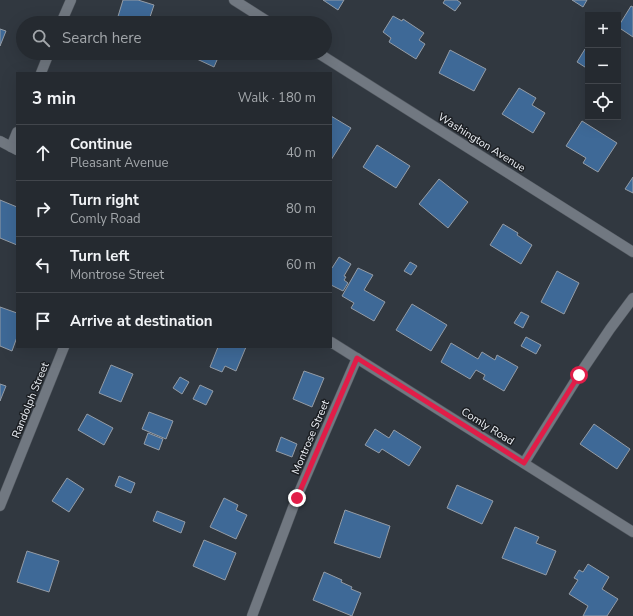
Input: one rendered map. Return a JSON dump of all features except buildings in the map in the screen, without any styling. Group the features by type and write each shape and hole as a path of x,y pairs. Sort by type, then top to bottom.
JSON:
{"street":[{"path":"64,16 70,0"},
{"path":"234,0 259,16"},
{"path":"41,72 46,60"},
{"name":"Washington Avenue","path":"329,60 633,252"},
{"path":"0,141 14,148 16,137"},
{"path":"524,463 579,375 633,298"},
{"name":"Comly Road","path":"332,343 633,532"},
{"name":"Randolph Street","path":"0,506 64,348"},
{"name":"Montrose Street","path":"252,616 297,498 357,358"}],"route":[{"path":"297,498 357,358 524,463 579,375"}]}
